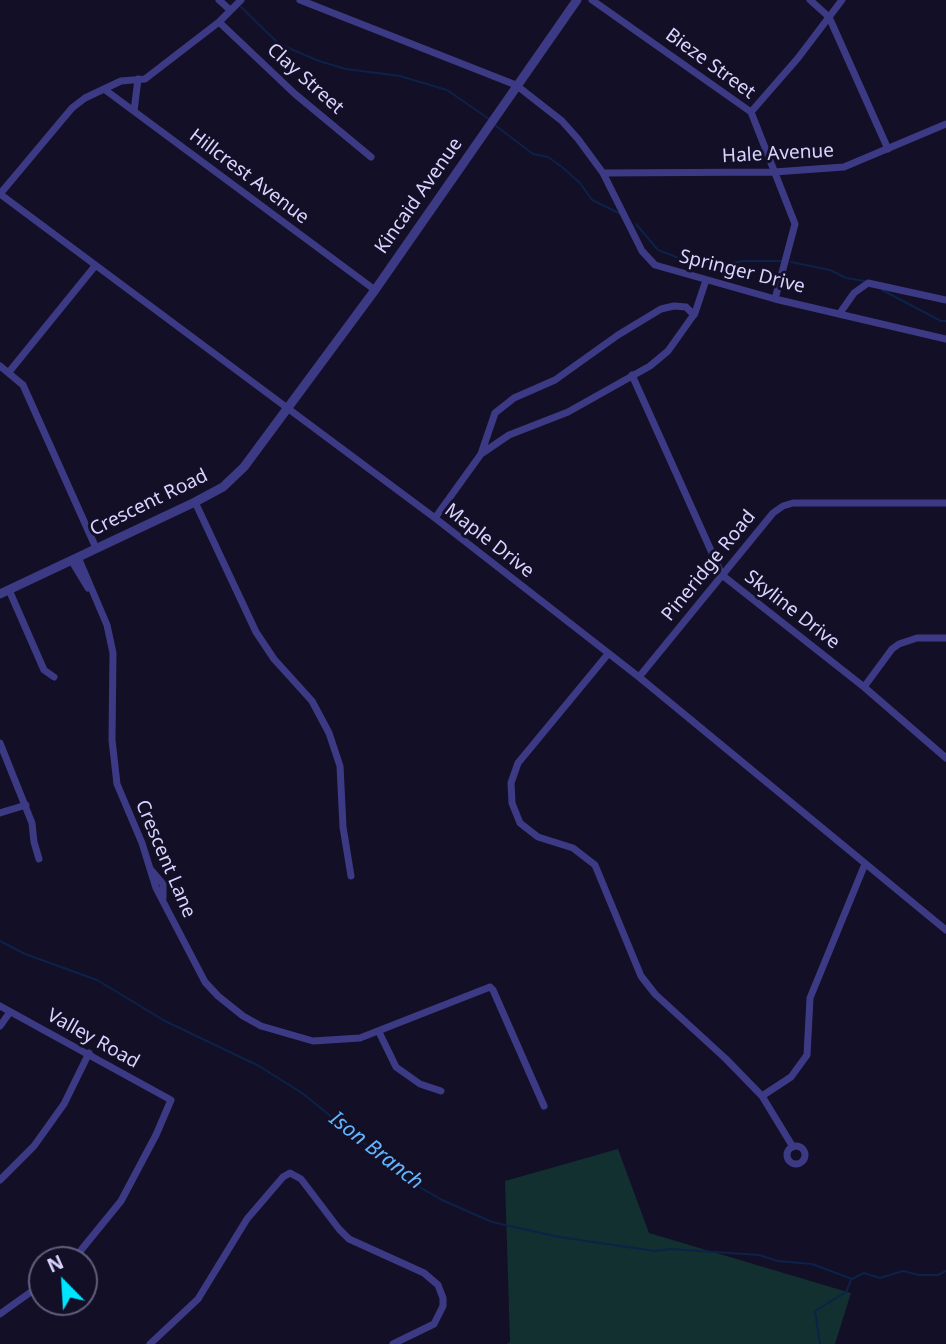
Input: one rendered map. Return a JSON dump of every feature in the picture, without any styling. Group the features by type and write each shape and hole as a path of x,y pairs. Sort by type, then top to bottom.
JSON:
{"street":[{"path":"219,0 230,10"},
{"path":"0,194 72,108 121,81 145,79 219,22 241,0"},
{"name":"Springer Drive","path":"300,0 516,85 562,121 603,173 636,242 648,259 665,269 775,299 946,338"},
{"name":"Kincaid Avenue","path":"287,409 375,290 576,0"},
{"name":"Bieze Street","path":"592,0 751,112 795,224 775,299"},
{"path":"810,0 829,17 888,149"},
{"path":"751,112 798,58 842,0"},
{"name":"Clay Street","path":"219,22 295,94 371,157"},
{"path":"134,111 138,79"},
{"name":"Hillcrest Avenue","path":"104,89 375,290"},
{"name":"Hale Avenue","path":"603,173 774,172 844,167 946,124"},
{"name":"Maple Drive","path":"0,194 435,518 639,677 946,930"},
{"path":"9,372 95,265"},
{"path":"481,454 509,435 568,412 650,366 667,351 694,315 706,280"},
{"path":"840,313 854,293 868,283 946,300"},
{"path":"435,518 481,454 495,413 514,398 555,380 618,335 661,309 686,307 694,315"},
{"path":"0,366 23,385 96,548"},
{"name":"Skyline Drive","path":"632,376 722,575 864,687 946,758"},
{"name":"Crescent Road","path":"5,592 223,487 244,467 287,409"},
{"path":"195,502 256,632 274,659 312,701 329,733 341,766 343,827 351,876"},
{"name":"Pineridge Road","path":"639,677 774,513 783,506 793,503 946,503"},
{"name":"Crescent Lane","path":"75,559 82,581 93,594 107,625 113,653 112,740 117,784 152,871 156,888 205,982 243,1016 261,1026 313,1041 360,1038 490,987 494,990 544,1106"},
{"path":"5,592 44,670 54,677"},
{"path":"864,687 892,649 899,644 917,638 946,638"},
{"path":"608,654 518,763 511,783 512,803 520,823 538,837 573,848 594,865 639,971 648,986 762,1096 793,1147"},
{"path":"0,743 32,822 39,859"},
{"path":"0,813 26,805"},
{"path":"762,1096 791,1077 807,1055 810,998 865,864"},
{"name":"Valley Road","path":"0,1006 171,1100 121,1201 84,1246"},
{"path":"0,1026 10,1012"},
{"path":"379,1032 396,1067 420,1084 441,1091"},
{"path":"0,1180 34,1146 64,1104 89,1053"},
{"path":"150,1344 198,1299 241,1227 290,1172 301,1179 349,1239 424,1273 438,1285 443,1306 434,1324 393,1344"},
{"path":"0,1314 28,1294"}],"green space":[{"path":"618,1149 649,1233 851,1293 835,1344 507,1344 510,1342 505,1181"}],"waterway":[{"path":"241,7 279,44 346,69 400,76 447,90 489,119"},
{"path":"496,126 533,154 548,157 562,167 580,183 592,200 621,214"},
{"path":"636,224 658,250 705,268 743,261 783,261"},
{"path":"791,262 864,281"},
{"path":"882,290 941,321 946,321"},
{"name":"Ison Branch","path":"0,941 25,954 97,980 165,1021 259,1066 302,1093 416,1185 442,1200 492,1222 559,1237 655,1251 671,1249 759,1255 778,1261 812,1264 852,1279 864,1273 880,1278 903,1271 919,1275 938,1275 946,1271"},
{"path":"820,1344 815,1311 846,1292 851,1280"}]}
